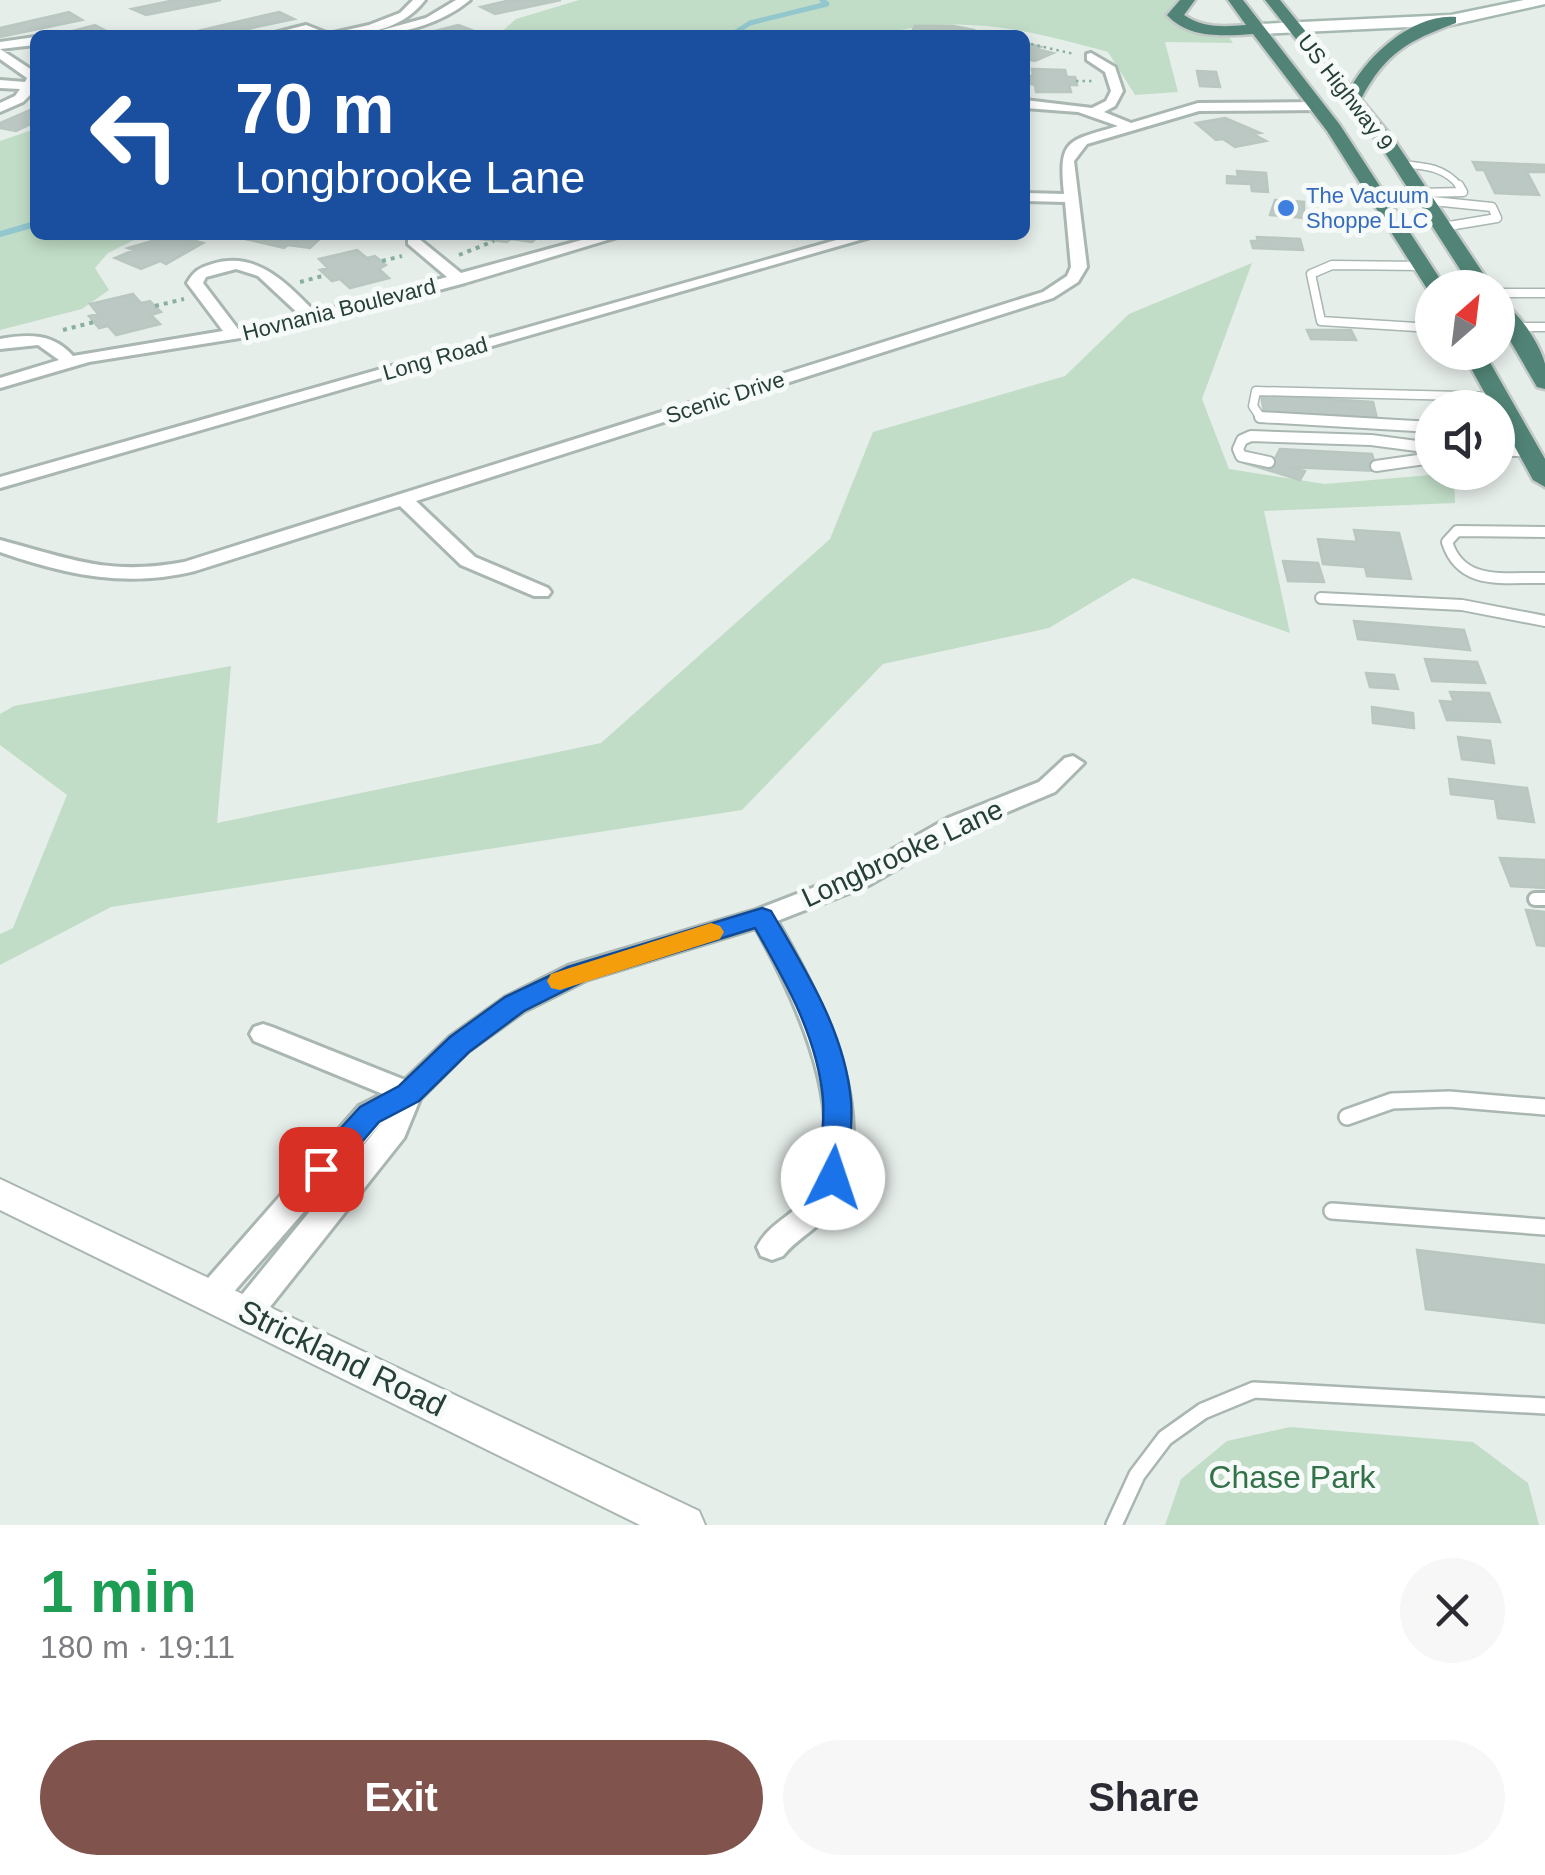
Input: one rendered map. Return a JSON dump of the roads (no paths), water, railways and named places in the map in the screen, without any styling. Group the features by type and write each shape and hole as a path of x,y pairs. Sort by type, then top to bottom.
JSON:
{"highway":[{"path":"1188,0 1175,15 1184,24 1214,30 1260,29"},
{"name":"US Highway 9","path":"1235,0 1318,106 1426,270"},
{"name":"US Highway 9","path":"1272,0 1401,164 1470,270"},
{"path":"1353,99 1365,75 1399,39 1451,20"},
{"path":"1388,23 1399,39"},
{"path":"1515,328 1545,382"},
{"path":"1515,435 1530,451 1545,480"}],"main road":[{"path":"1388,23 1503,0"},
{"path":"1260,29 1451,20 1545,0"}],"street":[{"path":"353,30 398,18 414,9 419,0"},
{"path":"390,30 430,20 464,0"},
{"path":"0,50 30,42"},
{"path":"0,50 30,74"},
{"path":"1084,56 1111,70 1117,91 1111,103 1095,112"},
{"path":"0,84 30,86"},
{"path":"0,108 19,99 30,88"},
{"path":"1030,105 1095,112 1126,125"},
{"name":"Scenic Drive","path":"0,546 83,573 148,574 188,567 1056,291 1073,279 1080,268 1069,198 1067,161 1072,149 1096,134 1210,106 1318,106"},
{"path":"1030,197 1069,198"},
{"name":"Hovnania Boulevard","path":"0,383 69,360 232,336 313,318 600,240"},
{"name":"Long Road","path":"0,482 852,240"},
{"path":"413,241 460,280"},
{"path":"232,336 229,325 195,283 200,274 222,266 261,269 313,318"},
{"path":"0,344 47,341 69,360"},
{"path":"404,499 468,562 541,592"},
{"name":"Longbrooke Lane","path":"212,1294 370,1114 409,1093 470,1036 548,986 603,964 762,917 860,879 956,824 1047,786 1073,763"},
{"path":"762,917 818,1020 830,1057 837,1102 833,1178 818,1206 772,1246"},
{"path":"263,1034 409,1093"},
{"name":"Longbrooke Lane","path":"247,1312 394,1130 409,1093"},
{"name":"Strickland Road","path":"0,1194 684,1525"}],"lane":[{"path":"1401,164 1436,167 1458,179 1463,192 1421,197"},
{"path":"1421,197 1492,207 1497,218 1442,228"},
{"path":"1415,327 1321,321 1311,274 1332,265 1424,266"},
{"path":"1515,293 1541,293 1545,302"},
{"path":"1515,326 1545,326"},
{"path":"1415,395 1272,390 1256,392 1252,398 1254,411 1261,418 1415,426"},
{"path":"1270,462 1242,456 1238,448 1242,440 1251,436 1371,440 1415,446"},
{"path":"1515,451 1530,451"},
{"path":"1376,466 1415,460"},
{"path":"1545,532 1457,531 1447,542 1453,561 1471,573 1545,578"},
{"path":"1321,598 1478,604 1545,621"},
{"path":"1346,1117 1392,1101 1449,1099 1545,1107"},
{"path":"1332,1211 1545,1227"},
{"path":"1114,1525 1129,1487 1150,1452 1179,1425 1211,1404 1254,1390 1545,1406"}],"waterway":[{"path":"739,30 750,23 827,4 822,0"},
{"path":"0,234 30,225"}],"place":[{"name":"The Vacuum Shoppe LLC","path":"1286,208"}],"park label":[{"name":"Chase Park","path":"1292,1477"}]}
